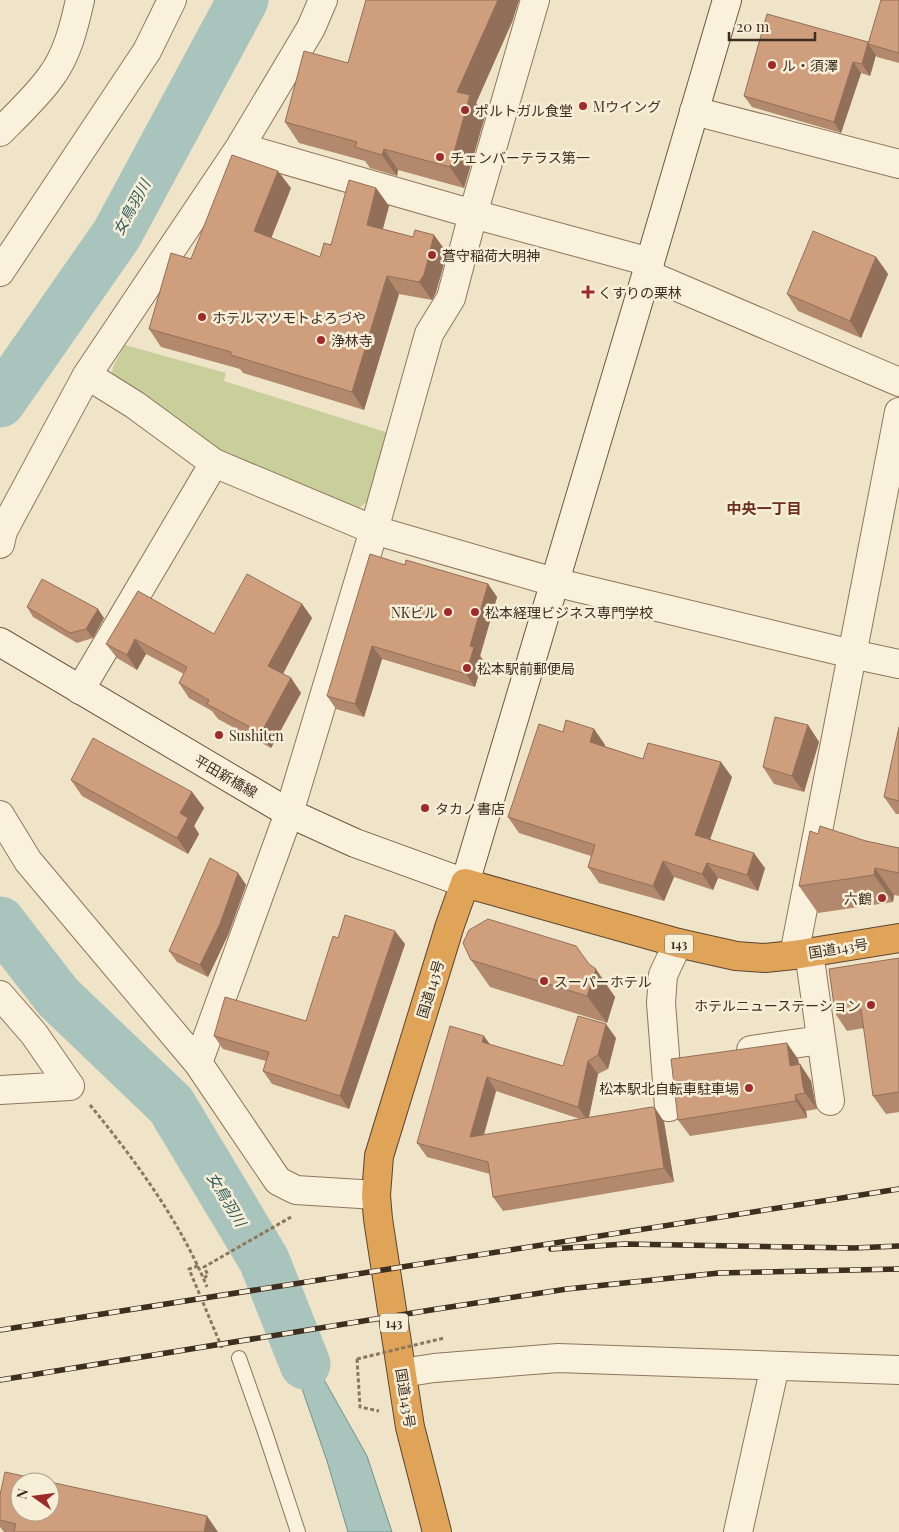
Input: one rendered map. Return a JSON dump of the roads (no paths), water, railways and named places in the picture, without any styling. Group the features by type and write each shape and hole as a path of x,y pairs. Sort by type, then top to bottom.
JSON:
{"highway":[{"name":"国道143号","path":"437,1532 410,1427 378,1219 376,1195 379,1156 464,883 678,943 736,956 765,958 899,938"}],"street":[{"path":"0,132 50,78 63,56 73,31 80,0"},
{"path":"0,272 147,51 172,0"},
{"path":"0,544 3,531 88,375 240,146 311,28 323,0"},
{"path":"198,1063 289,812 374,530 429,334 451,298 473,214 535,0"},
{"path":"464,883 727,0"},
{"path":"694,111 899,164"},
{"path":"240,146 473,214 648,268 899,382"},
{"path":"88,375 135,405 214,463 374,530 554,582 899,664"},
{"path":"825,1096 821,1040 802,953 852,654 899,412"},
{"path":"80,690 214,463"},
{"name":"平田新橋線","path":"0,642 289,812 355,844 464,883"},
{"path":"0,815 28,861 198,1063 278,1181 296,1190 376,1195"},
{"path":"669,1107 661,1003 663,975 678,943"},
{"path":"0,995 34,1034 70,1086 0,1090"},
{"path":"724,1054 821,1040"},
{"path":"666,1062 695,1058"},
{"path":"402,1373 434,1368 558,1358 899,1370"},
{"path":"738,1532 775,1366"}],"lane":[{"path":"239,1358 266,1432 298,1532"}],"water":[{"path":"259,1264 367,1456 392,1532 348,1532 327,1461"}],"waterway":[{"name":"女鳥羽川","path":"0,402 117,234 243,0"},
{"name":"女鳥羽川","path":"0,922 58,997 171,1105 264,1260 305,1364"}],"railway":[{"path":"0,1330 899,1189"},
{"path":"551,1249 625,1244 854,1248 899,1246"},
{"path":"0,1380 567,1289 719,1273 899,1269"}],"place":[{"name":"ル・須澤","path":"772,65"},
{"name":"Mウイング","path":"583,106"},
{"name":"ポルトガル食堂","path":"465,110"},
{"name":"チェンバーテラス第一","path":"440,157"},
{"name":"蒼守稲荷大明神","path":"432,255"},
{"name":"くすりの栗林","path":"588,292"},
{"name":"ホテルマツモトよろづや","path":"202,317"},
{"name":"浄林寺","path":"321,340"},
{"name":"NKビル","path":"448,612"},
{"name":"松本経理ビジネス専門学校","path":"475,612"},
{"name":"松本駅前郵便局","path":"467,668"},
{"name":"Sushiten","path":"219,735"},
{"name":"タカノ書店","path":"425,808"},
{"name":"六鶴","path":"882,898"},
{"name":"スーパーホテル","path":"544,981"},
{"name":"ホテルニューステーション","path":"871,1005"},
{"name":"松本駅北自転車駐車場","path":"749,1088"}],"district":[{"name":"中央一丁目","path":"764,508"}]}
